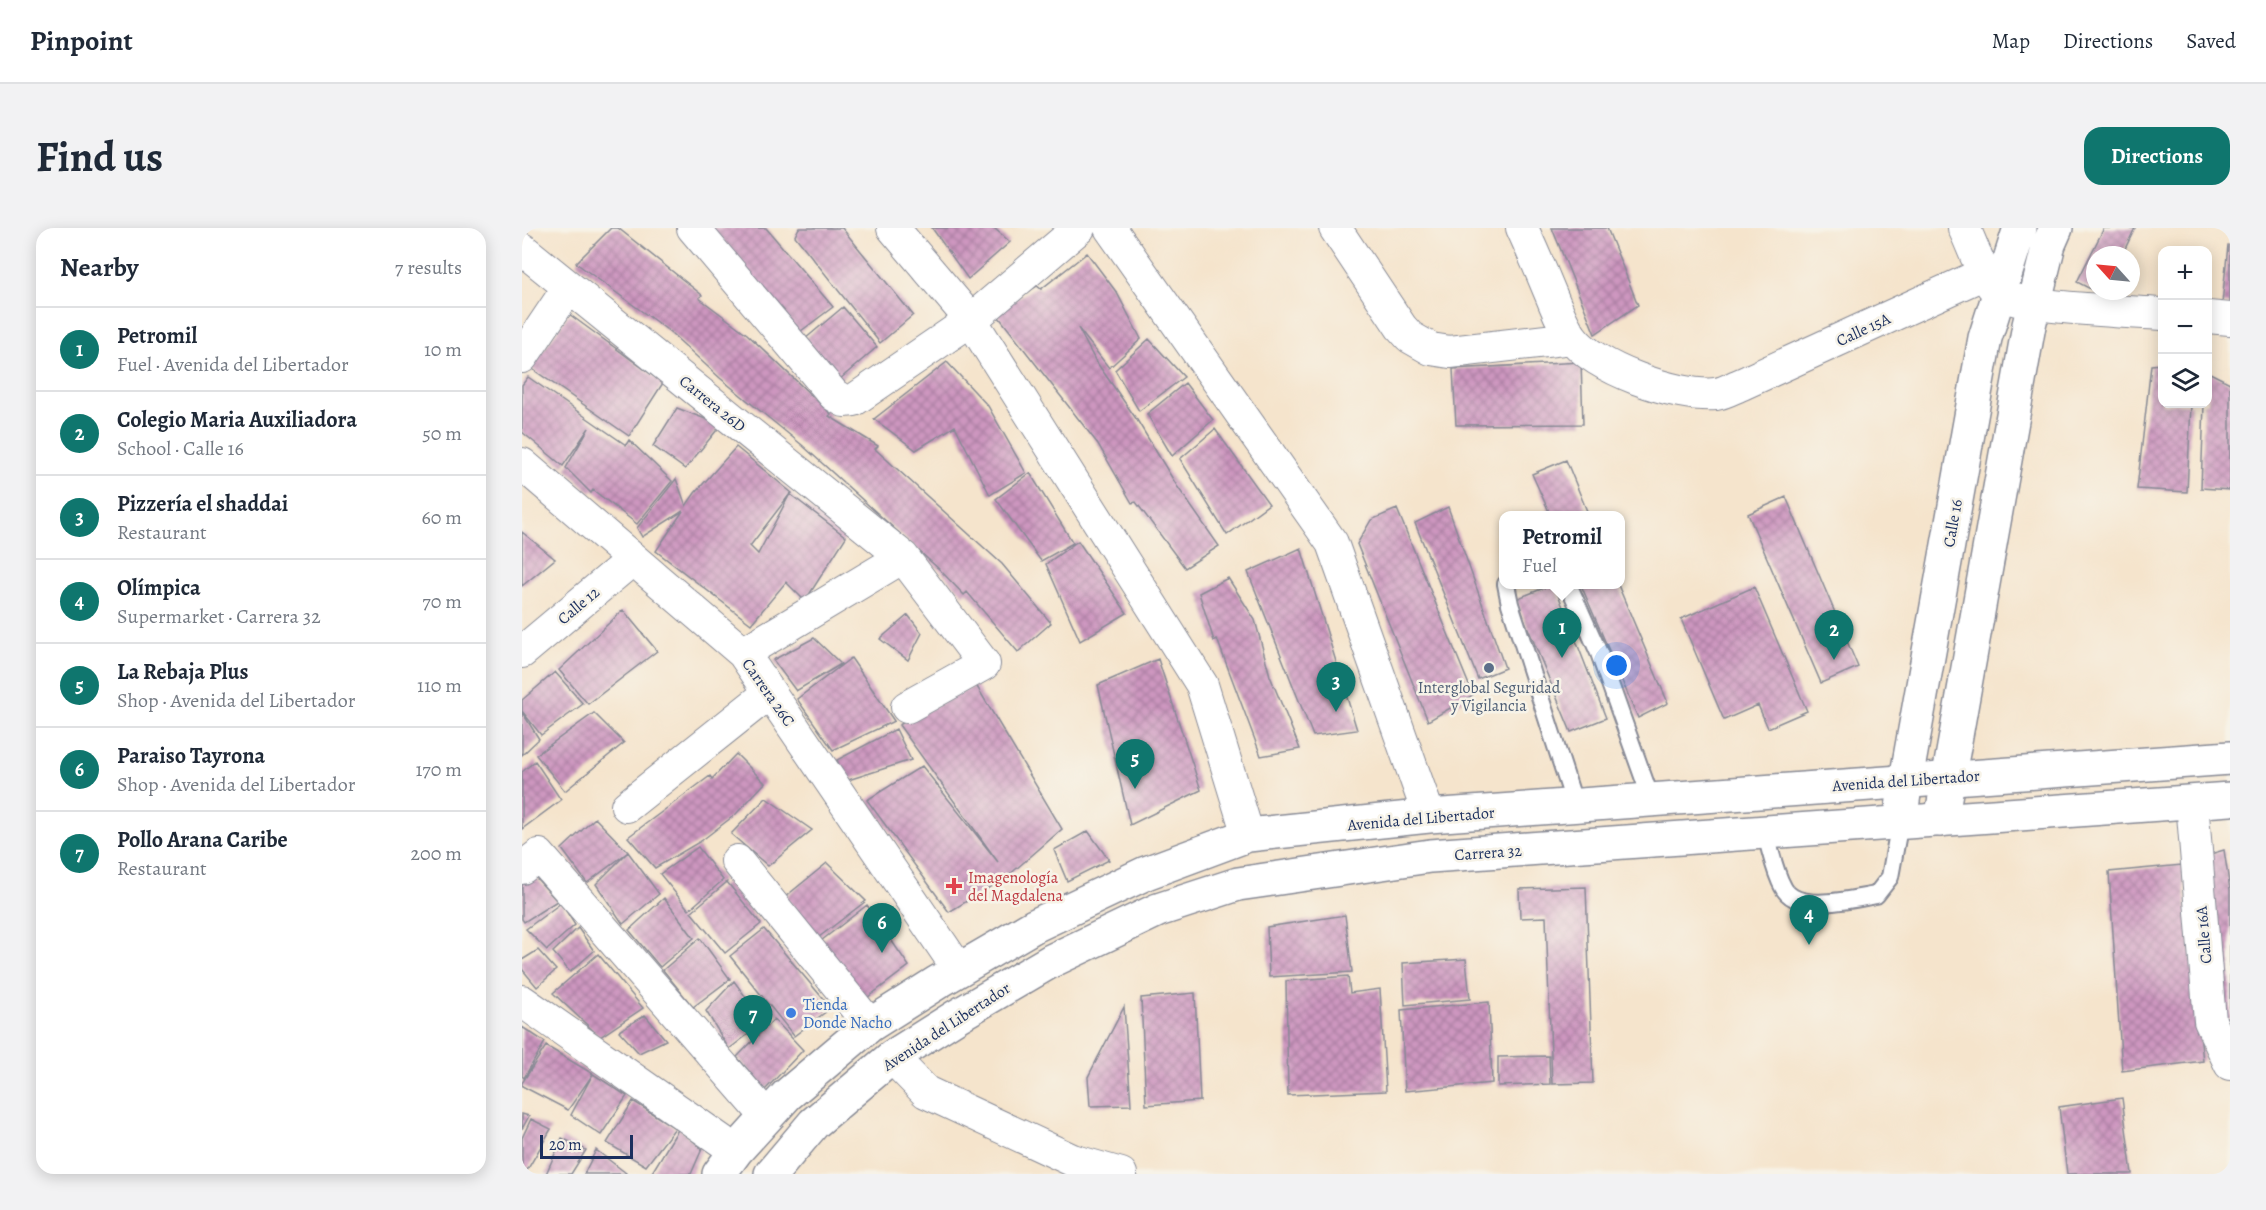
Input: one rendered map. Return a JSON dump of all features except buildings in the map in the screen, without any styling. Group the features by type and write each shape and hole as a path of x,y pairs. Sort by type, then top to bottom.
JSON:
{"main road":[{"name":"Calle 16","path":"1900,822 1985,338 1992,284 2020,228"},
{"path":"2056,228 2049,244 2029,325 1941,820 2230,799"},
{"name":"Avenida del Libertador","path":"728,1162 788,1095 870,1025 959,969 1034,926 1146,873 1248,835 1429,816 2230,758"},
{"name":"Carrera 32","path":"1051,961 1158,910 1239,884 1430,856 1941,820"},
{"name":"Avenida del Libertador","path":"771,1174 814,1123 892,1057 1051,961"}],"street":[{"path":"693,228 834,394 844,402 854,400 971,320 1078,228"},
{"path":"893,228 971,320 1202,685 1248,835"},
{"path":"1110,228 1332,543 1429,816"},
{"path":"1348,232 1401,327 1420,344 1431,349 1450,352 1572,338 1522,228"},
{"path":"1964,228 1992,284 2035,304 2158,314"},
{"name":"Carrera 26D","path":"522,249 903,557 984,664 907,707"},
{"name":"Calle 15A","path":"1572,338 1594,359 1630,376 1653,384 1717,394 1992,284"},
{"path":"522,357 569,287"},
{"path":"2212,317 2230,319"},
{"name":"Carrera 26C","path":"522,464 743,653 959,969"},
{"path":"743,653 903,557"},
{"name":"Calle 12","path":"522,652 633,558"},
{"path":"627,806 769,693"},
{"name":"Calle 16A","path":"2193,802 2210,1021 2230,1064"},
{"path":"522,868 539,855 767,1117"},
{"path":"737,861 870,1025"},
{"path":"522,1001 728,1162"},
{"path":"892,1057 926,1092 1072,1160 1121,1174"}],"lane":[{"path":"1507,589 1575,805"},
{"path":"1570,589 1599,653 1651,799"},
{"path":"1765,833 1783,888 1791,897 1803,902 1825,903 1876,895 1890,877 1900,822"}],"place":[{"name":"Petromil","path":"1562,658"},
{"name":"Colegio Maria Auxiliadora","path":"1834,660"},
{"name":"Interglobal Seguridad y Vigilancia","path":"1489,668"},
{"name":"Pizzería el shaddai","path":"1336,712"},
{"name":"La Rebaja Plus","path":"1135,789"},
{"name":"Imagenología del Magdalena","path":"954,886"},
{"name":"Olímpica","path":"1809,945"},
{"name":"Paraiso Tayrona","path":"882,953"},
{"name":"Tienda Donde Nacho","path":"791,1013"},
{"name":"Pollo Arana Caribe","path":"753,1045"}]}
